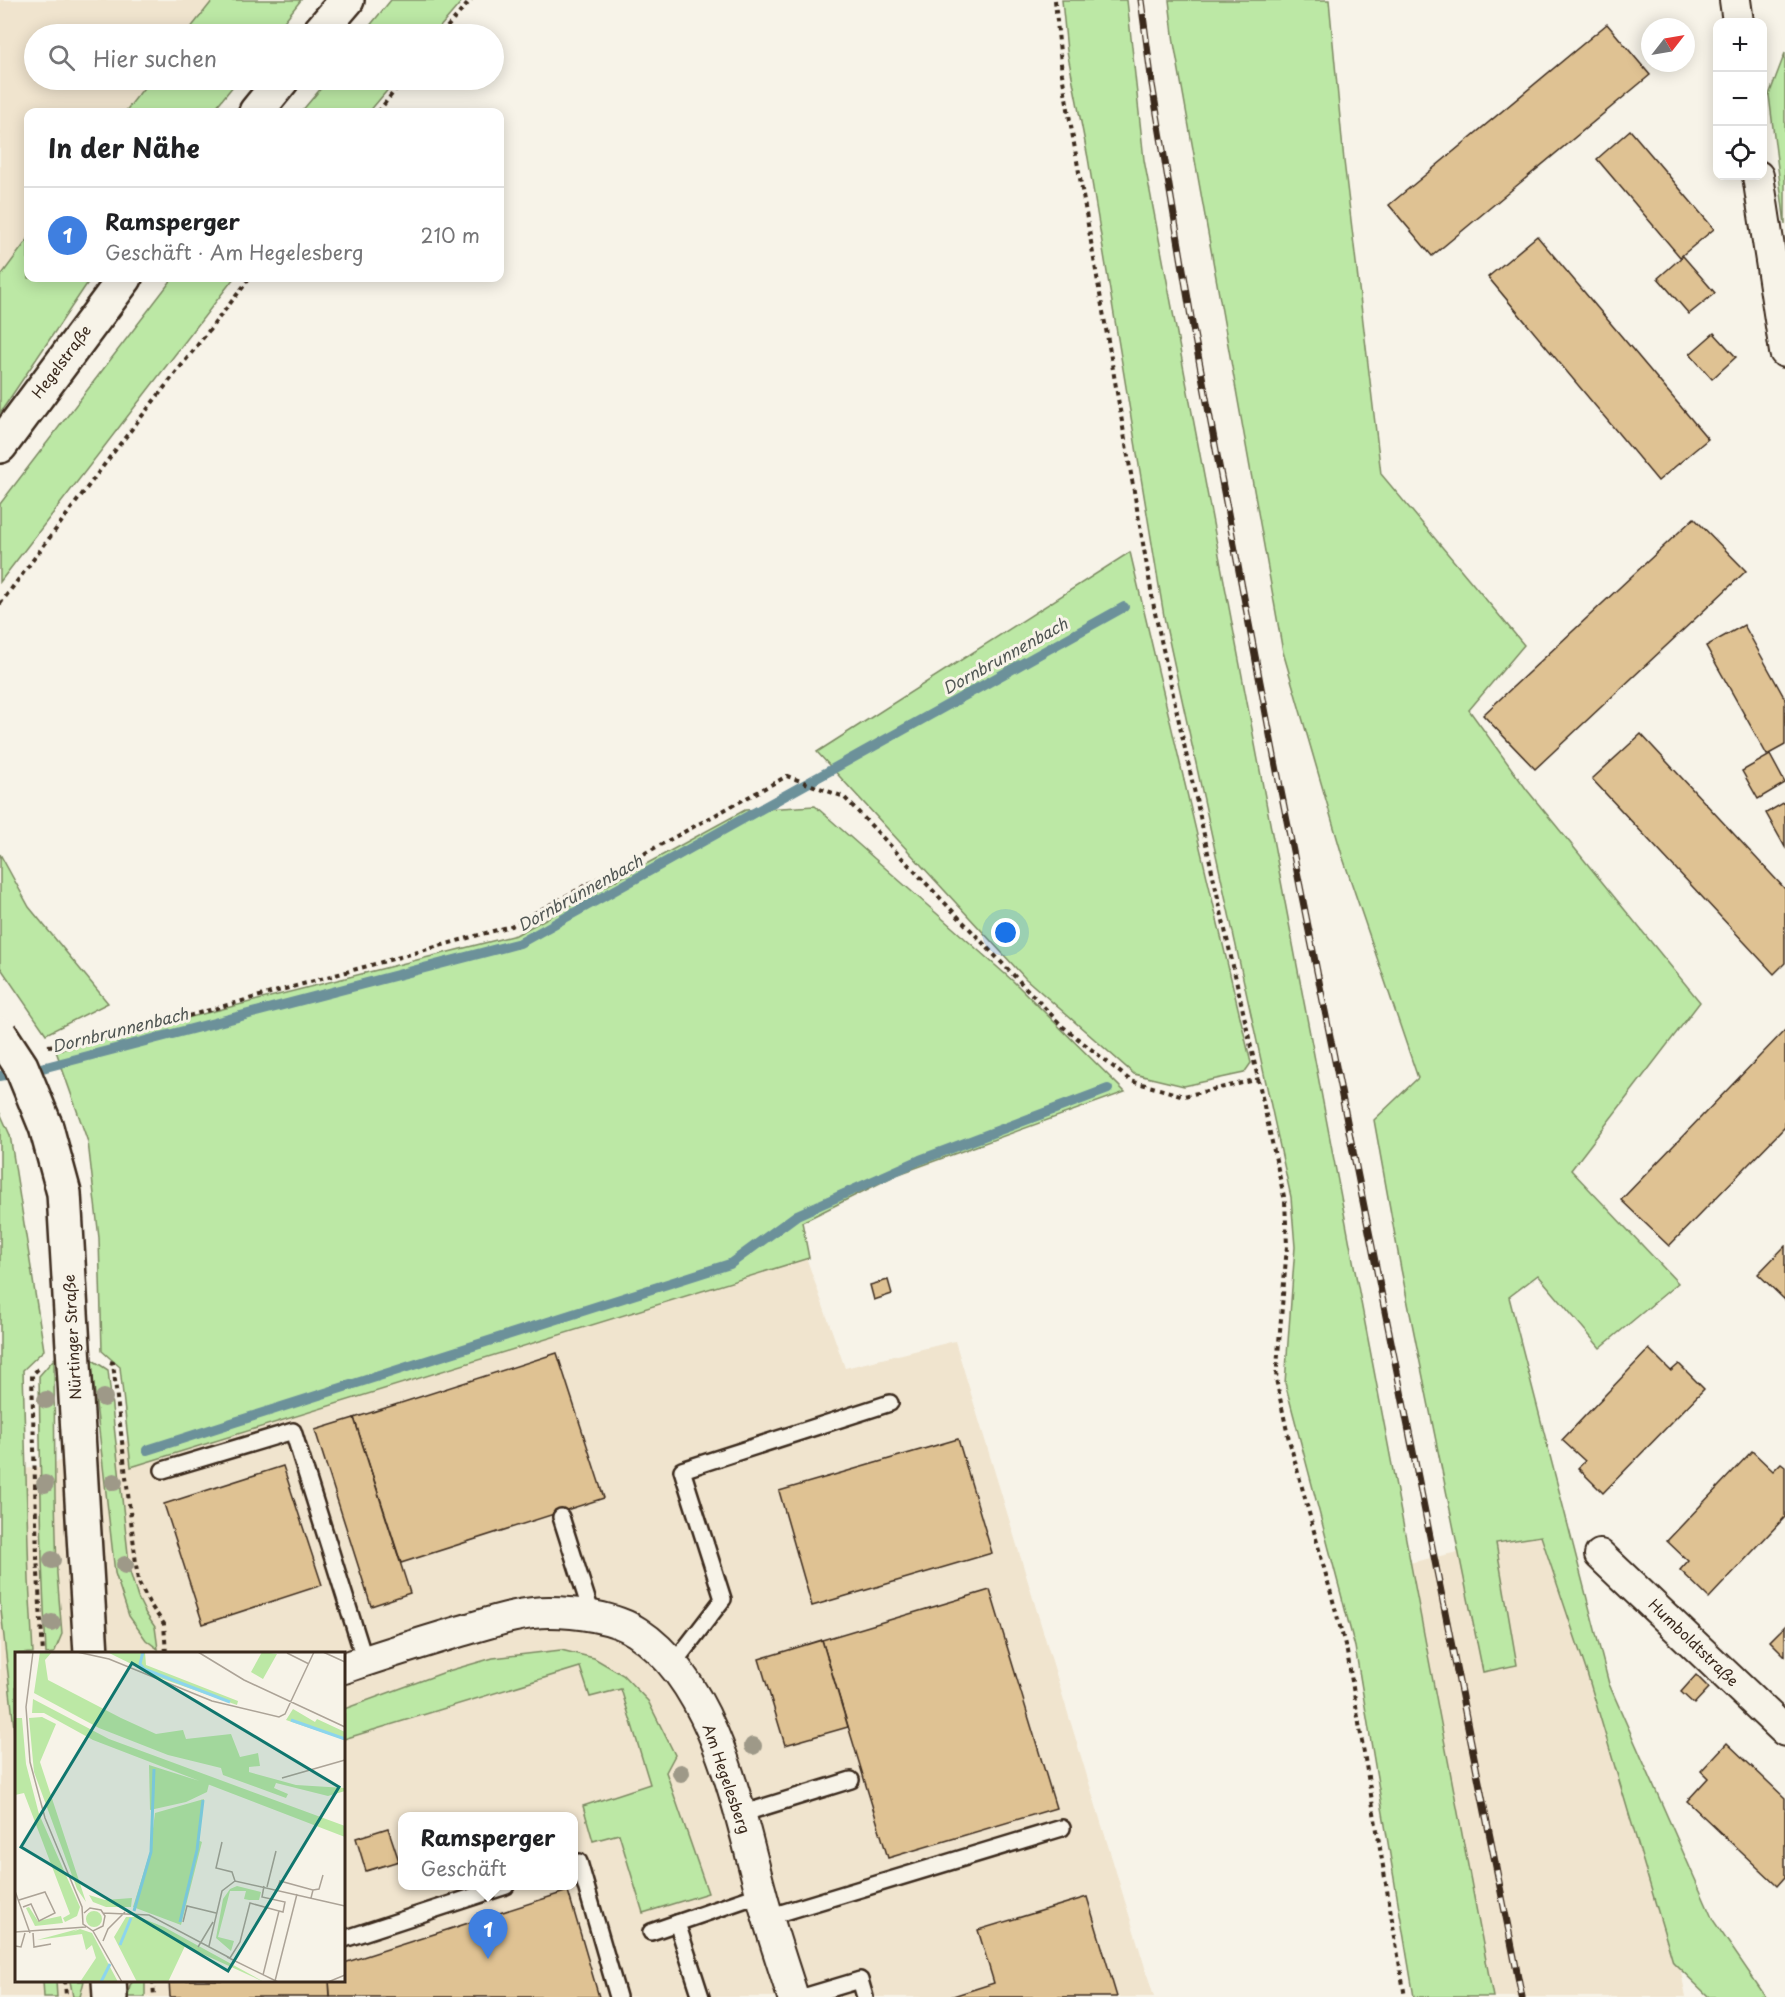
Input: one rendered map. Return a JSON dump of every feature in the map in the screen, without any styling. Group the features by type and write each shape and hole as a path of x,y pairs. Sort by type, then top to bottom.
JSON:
{"main road":[{"path":"327,24 347,0"},
{"path":"259,108 274,90"},
{"name":"Hegelstraße","path":"0,446 122,282"},
{"name":"Nürtinger Straße","path":"0,1034 21,1066 46,1127 64,1193 91,1652"},
{"path":"108,1982 110,1997"}],"street":[{"path":"1735,0 1737,18"},
{"path":"1759,180 1785,352"},
{"name":"Humboldtstraße","path":"1600,1555 1785,1731"},
{"name":"Am Hegelesberg","path":"354,1665 500,1619 547,1612 592,1615 636,1631 674,1663 704,1714 725,1765 741,1814 793,1997"}],"lane":[{"path":"674,1663 723,1599 681,1470 890,1403"},
{"path":"163,1470 293,1431 354,1665"},
{"path":"561,1517 592,1615"},
{"path":"741,1814 851,1780"},
{"path":"651,1932 676,1923 765,1905 1062,1828"},
{"path":"578,1862 618,1997"},
{"path":"345,1939 494,1890"},
{"path":"676,1923 701,1997"},
{"path":"803,1997 860,1980 865,1997"}],"path":[{"path":"450,24 471,0"},
{"path":"1055,0 1062,74 1155,613 1260,1079 1285,1201 1287,1246 1276,1379 1288,1436 1347,1652 1405,1997"},
{"path":"381,108 395,90"},
{"path":"0,604 113,453 247,282"},
{"path":"41,1047 72,1043 181,1018 511,926 787,776 844,797 1062,1026 1131,1081 1184,1096 1260,1079"},
{"path":"43,1652 37,1557 32,1375 73,1340 113,1363 138,1581 149,1603 164,1624 166,1652"},
{"path":"65,1982 66,1997"},
{"path":"153,1982 154,1997"}],"shaded area":[{"path":"0,0 217,0 199,24 24,24 24,90 150,90 136,108 24,108 24,260 0,293"},
{"path":"799,1237 845,1368 955,1341 1154,1997 0,1997 0,1472 40,1467"},
{"path":"1555,1530 1678,1957 1686,1997 1493,1997 1409,1563"}],"green space":[{"path":"213,0 301,0 282,24 194,24"},
{"path":"391,0 463,0 443,24 371,24"},
{"path":"1062,0 1127,0 1144,160 1493,1997 1414,1997 1355,1647 1285,1383 1295,1247 1291,1197 1165,622 1088,158 1067,51"},
{"path":"1169,0 1329,0 1344,161 1381,474 1524,645 1469,710 1527,790 1700,1002 1571,1170 1678,1283 1600,1348 1538,1275 1509,1297 1609,1684 1713,1920 1766,1997 1709,1997 1673,1962 1587,1673 1541,1536 1496,1543 1517,1665 1483,1672 1401,1269 1374,1120 1418,1078 1342,855 1283,652 1174,43"},
{"path":"1785,53 1785,225 1769,95"},
{"path":"142,90 230,90 215,108 128,108"},
{"path":"320,90 388,90 372,108 304,108"},
{"path":"24,244 24,282 88,282 0,413 0,277"},
{"path":"170,282 231,282 0,582 0,504"},
{"path":"1130,552 1251,1063 1244,1073 1184,1086 1134,1074 1026,979 817,752"},
{"path":"815,806 1013,981 1125,1092 896,1175 802,1222 809,1258 131,1467 120,1367 102,1351 99,1238 88,1142 56,1051 516,935 745,810"},
{"path":"0,854 29,907 108,1003 46,1034 0,967"},
{"path":"0,1113 10,1135 44,1350 23,1370 33,1652 15,1652 15,1737 0,1601"},
{"path":"54,1359 57,1574 62,1634 54,1652 46,1652 39,1376"},
{"path":"91,1359 108,1370 130,1572 138,1598 155,1627 158,1649 146,1640 129,1616 115,1573"},
{"path":"561,1650 594,1658 623,1675 648,1701 675,1755 666,1772 708,1893 643,1913 619,1834 593,1841 583,1806 650,1784 621,1689 590,1697 580,1667 345,1739 345,1709 448,1671 493,1658"},
{"path":"43,1982 56,1982 57,1997 44,1997"},
{"path":"70,1982 84,1982 80,1997 73,1997"},
{"path":"132,1982 145,1982 145,1997 128,1997"}],"building":[{"path":"1607,24 1641,64 1641,72 1647,72 1650,75 1432,256 1389,205"},
{"path":"1630,130 1714,229 1680,257 1597,159"},
{"path":"1537,236 1708,439 1658,481 1488,277"},
{"path":"1683,256 1715,293 1689,314 1658,278"},
{"path":"1714,333 1736,357 1712,379 1690,354"},
{"path":"1694,518 1746,571 1535,769 1483,715"},
{"path":"1744,625 1785,699 1785,745 1767,755 1706,646"},
{"path":"1641,734 1785,889 1785,963 1774,974 1592,779"},
{"path":"1770,755 1785,783 1758,799 1742,771"},
{"path":"1785,802 1785,847 1766,813"},
{"path":"1785,1030 1785,1127 1669,1246 1621,1200"},
{"path":"1785,1246 1785,1300 1758,1274"},
{"path":"888,1280 892,1294 874,1300 870,1285"},
{"path":"1649,1349 1671,1371 1679,1364 1704,1389 1603,1493 1578,1468 1585,1461 1562,1440"},
{"path":"557,1353 604,1498 401,1563 354,1418"},
{"path":"354,1418 410,1593 371,1606 315,1430"},
{"path":"958,1439 992,1553 812,1606 779,1491"},
{"path":"1752,1451 1773,1471 1781,1463 1785,1466 1785,1517 1709,1598 1680,1570 1688,1561 1667,1541"},
{"path":"283,1466 322,1585 203,1624 164,1504"},
{"path":"990,1590 1056,1808 888,1858 822,1640"},
{"path":"1785,1626 1785,1656 1770,1641"},
{"path":"822,1640 848,1727 785,1745 759,1659"},
{"path":"1696,1675 1709,1688 1694,1704 1681,1692"},
{"path":"1727,1743 1785,1798 1785,1877 1777,1886 1687,1801 1708,1778 1701,1771"},
{"path":"388,1828 398,1861 366,1871 356,1838"},
{"path":"568,1891 599,1997 330,1997 329,1982 345,1982 345,1963"},
{"path":"1087,1897 1117,1997 950,1997 994,1983 978,1930"},
{"path":"169,1982 329,1982 330,1997 170,1997"}],"waterway":[{"name":"Dornbrunnenbach","path":"0,1076 46,1067 520,943 1124,607"},
{"path":"147,1450 730,1264 797,1215 920,1160 1108,1089"}],"railway":[{"path":"1141,0 1152,84 1192,323 1274,756 1522,1997"}],"place":[{"name":"Ramsperger","path":"488,1959"}]}
